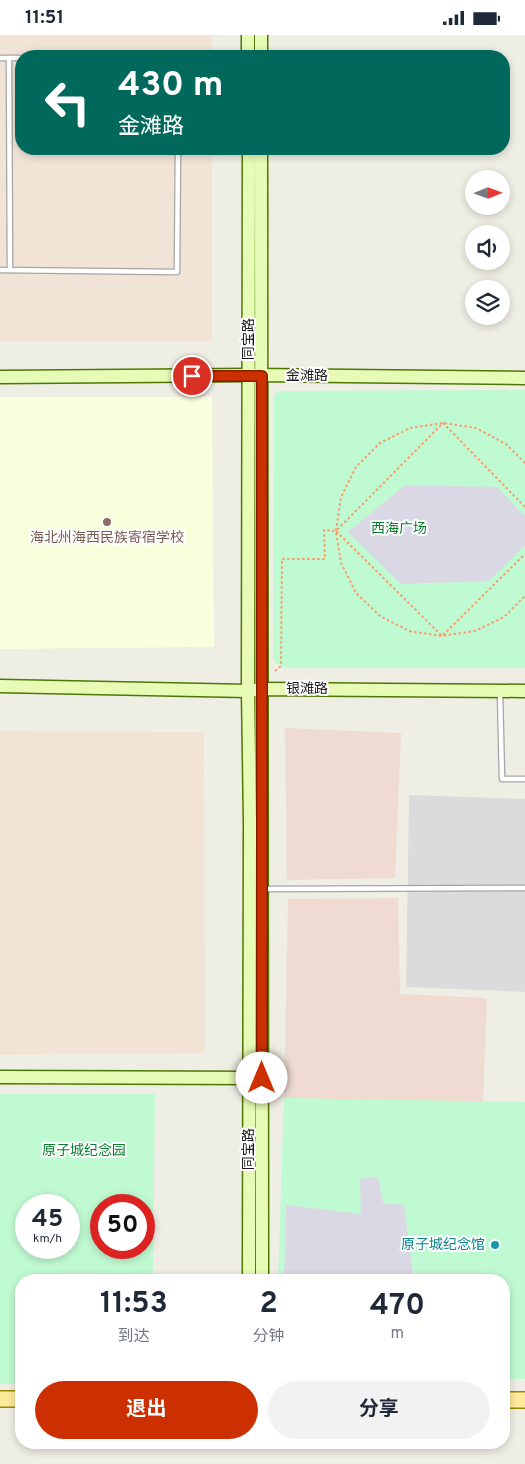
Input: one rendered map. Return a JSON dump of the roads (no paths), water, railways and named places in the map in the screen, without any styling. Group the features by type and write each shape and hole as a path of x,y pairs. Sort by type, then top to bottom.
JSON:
{"main road":[{"path":"248,35 248,50"},
{"path":"262,35 262,50"},
{"name":"同宝路","path":"249,155 262,689 262,889 249,1274"},
{"name":"同宝路","path":"262,155 248,691 262,1274"},
{"name":"金滩路","path":"0,377 525,378"},
{"name":"银滩路","path":"0,685 248,691 262,689 525,691"},
{"path":"0,1077 256,1079"},
{"path":"0,1399 15,1399"},
{"path":"510,1400 525,1400"}],"lane":[{"path":"0,58 15,58"},
{"path":"10,58 10,270"},
{"path":"0,269 177,272 178,155"},
{"path":"500,691 502,779 525,779"},
{"path":"262,889 525,888"}],"place":[{"name":"海北州海西民族寄宿学校","path":"107,522"},
{"name":"原子城纪念馆","path":"495,1245"}],"park label":[{"name":"西海广场","path":"399,529"},
{"name":"原子城纪念园","path":"84,1151"}]}
